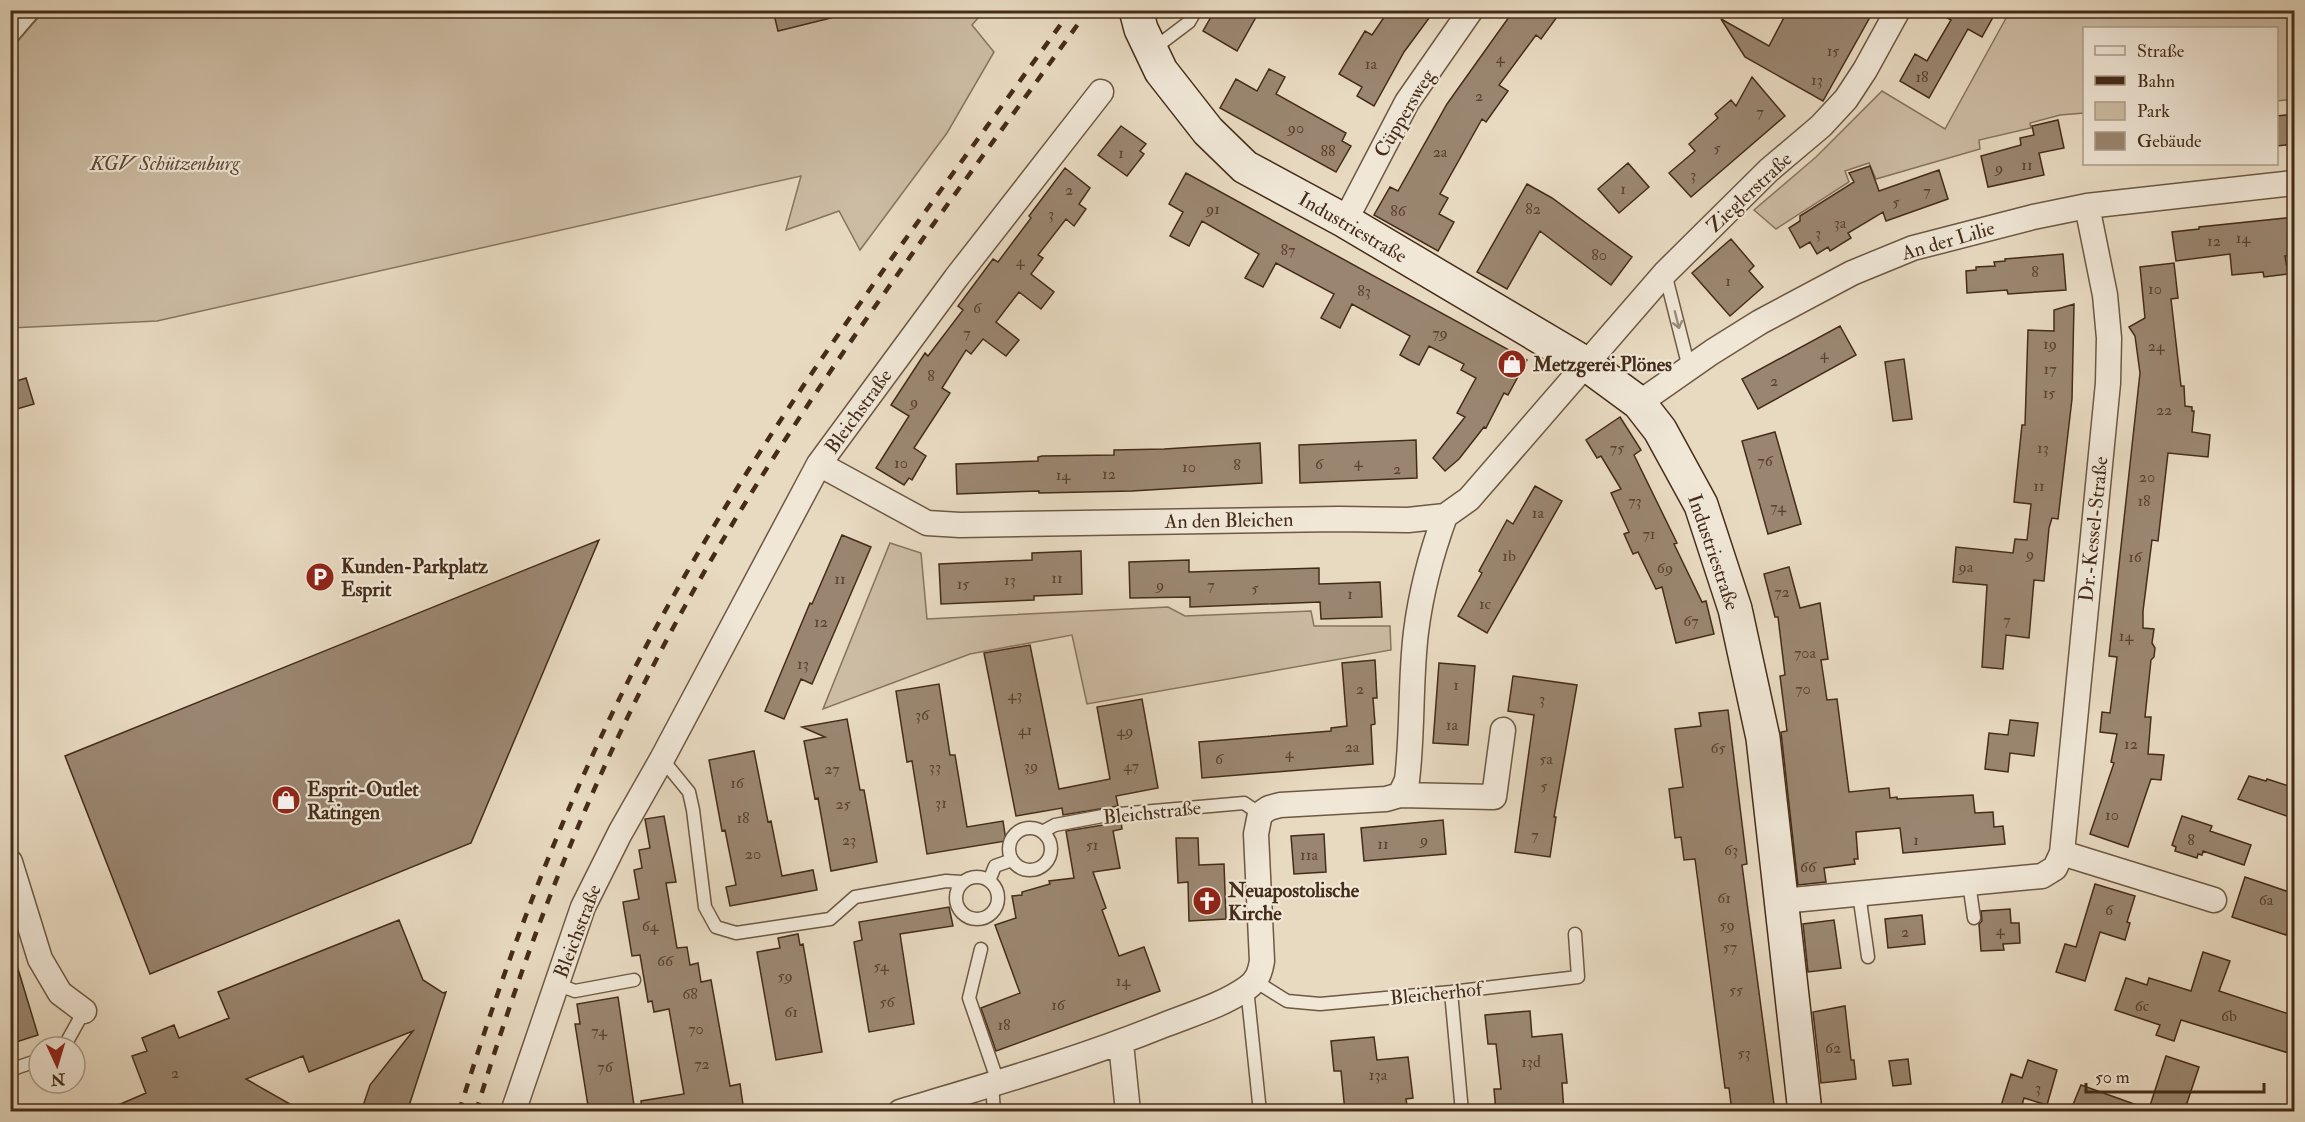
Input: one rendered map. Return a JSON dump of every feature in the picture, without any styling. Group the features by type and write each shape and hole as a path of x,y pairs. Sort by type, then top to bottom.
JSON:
{"street":[{"path":"10,30 27,10"},
{"name":"Industriestraße","path":"1136,10 1141,29 1161,71 1208,131 1245,167 1345,221 1586,364 1639,403 1660,430 1701,505 1735,609 1763,738 1805,1112"},
{"name":"Cüppersweg","path":"1345,221 1407,102 1471,10"},
{"name":"Zieglerstraße","path":"1586,364 1665,273 1769,170 1821,126 1846,99 1898,10"},
{"name":"Bleichstraße","path":"513,1112 584,907 620,833 662,759 819,464 956,278 1101,92"},
{"name":"An der Lilie","path":"1639,403 1760,322 1852,273 1912,248 2023,219 2087,206 2295,183"},
{"name":"Dr.-Kessel-Straße","path":"2062,853 2108,383 2109,338 2105,296 2087,206"},
{"name":"An den Bleichen","path":"819,464 927,523 960,525 1408,520 1445,516 1469,499 1586,364"},
{"path":"1400,795 1407,780 1409,765 1418,622 1426,577 1445,516"},
{"path":"900,1112 1121,1043 1216,1005 1251,985 1260,973 1262,961 1256,834 1260,814 1280,805 1386,799 1400,795 1494,797 1503,729"},
{"path":"1782,901 2042,876 2055,868 2062,853 2214,900"},
{"path":"10,862 40,959 60,993 84,1011"},
{"path":"1121,1043 1128,1112"}],"lane":[{"path":"1151,51 1189,22 1196,10"},
{"path":"1665,273 1689,368"},
{"path":"662,759 689,792 705,907 716,927 736,933 830,919 855,897 946,881 962,882 979,877 989,881 995,888 997,904 989,915 979,918 966,916 959,908 956,897 962,882"},
{"name":"Bleichstraße","path":"1011,860 1008,849 1011,838 1020,831 1032,828 1042,832 1055,825 1108,815 1244,803 1260,814"},
{"path":"989,881 996,866 1011,860 1019,867 1032,870 1042,866 1049,855 1050,846 1042,832"},
{"path":"1969,884 1974,918"},
{"path":"1859,894 1868,957"},
{"name":"Bleicherhof","path":"1251,985 1287,1001 1320,1004 1578,977 1575,934"},
{"path":"981,949 969,998 995,1083 994,1112"},
{"path":"556,984 575,991 634,980"},
{"path":"1251,985 1260,1112"},
{"path":"1451,992 1462,1112"},
{"path":"71,1035 84,1011"},
{"path":"10,1070 27,1064"}],"green space":[{"name":"KGV Schützenburg","path":"44,11 984,11 972,25 994,52 947,133 860,250 839,211 786,230 801,176 157,321 11,328 11,49"},
{"path":"2010,11 2294,11 2294,99 2278,101 2278,27 2083,27 2083,113 2060,115 2030,123 2031,128 1979,140 1980,149 1876,179 1869,163 1845,171 1849,182 1776,229 1754,210 1816,157 1882,91 1945,129"},
{"path":"890,543 921,553 927,619 1168,607 1185,616 1311,611 1314,626 1390,626 1391,650 1087,704 1072,635 970,654 823,709"}],"building":[{"path":"773,10 830,10 831,18 778,31"},
{"path":"1215,10 1260,10 1237,51 1203,31"},
{"path":"1389,10 1435,10 1404,52 1374,106 1357,96 1362,87 1339,74 1365,31 1372,35"},
{"path":"1514,10 1562,10 1541,39 1536,35 1499,85 1508,91 1486,122 1482,119 1440,194 1448,198 1439,214 1454,222 1438,251 1374,215 1390,187 1398,191 1447,104"},
{"path":"1788,10 1874,10 1823,101 1745,57 1721,19 1769,46"},
{"path":"1934,10 1997,10 1982,37 1968,29 1929,98 1900,81 1915,54 1927,61 1951,20"},
{"path":"1269,69 1285,77 1276,94 1346,133 1342,141 1351,146 1336,172 1220,108 1236,79 1257,91"},
{"path":"1752,77 1785,116 1691,197 1669,173 1695,151 1689,144 1718,118 1715,114 1731,100 1736,106"},
{"path":"2295,114 2295,144 2278,146 2278,116"},
{"path":"2058,120 2064,148 2039,153 2044,175 1988,187 1981,156 2021,145 2020,138 2034,135 2032,126"},
{"path":"1121,126 1146,144 1140,151 1144,154 1127,176 1098,155"},
{"path":"1628,163 1649,187 1619,213 1598,189"},
{"path":"1870,166 1879,191 1939,170 1948,199 1886,221 1883,212 1848,233 1851,238 1830,251 1828,247 1817,254 1810,242 1800,248 1789,228 1800,221 1800,216 1854,182 1849,173"},
{"path":"1065,168 1090,188 1079,204 1086,209 1074,226 1066,219 1038,255 1043,258 1031,274 1054,292 1041,309 1019,292 996,322 1019,340 1006,356 983,339 971,354 966,350 942,388 950,393 914,448 926,456 912,480 909,478 904,485 876,468 909,416 891,405 925,353 928,356 963,310 958,306 993,259 998,262"},
{"path":"1186,173 1527,360 1508,395 1504,393 1486,428 1484,427 1459,459 1445,471 1433,458 1465,417 1457,413 1476,378 1461,370 1464,364 1429,346 1419,365 1409,360 1400,355 1410,336 1352,304 1340,328 1321,318 1334,294 1276,263 1263,287 1245,278 1259,254 1202,221 1189,246 1170,236 1183,212 1169,204"},
{"path":"1527,184 1552,198 1632,257 1611,285 1540,231 1507,289 1477,272"},
{"path":"2295,217 2295,255 2285,256 2288,274 2264,277 2263,272 2232,275 2230,254 2176,261 2172,232"},
{"path":"1731,239 1754,266 1749,271 1763,287 1730,316 1692,273"},
{"path":"2063,254 2066,290 2008,294 2007,290 1967,293 1966,271 1976,270 1976,267 1995,266 1994,262 2005,261 2005,259"},
{"path":"2174,263 2178,298 2171,299 2185,406 2192,407 2194,411 2192,432 2210,435 2208,457 2168,453 2158,541 2152,540 2143,611 2143,628 2154,629 2152,643 2155,648 2154,657 2151,660 2145,717 2151,717 2148,754 2164,755 2161,780 2151,779 2128,847 2090,834 2114,763 2111,762 2117,734 2100,732 2102,712 2110,713 2117,657 2109,656 2140,373 2135,336 2129,327 2145,318 2140,267"},
{"path":"2074,304 2072,399 2058,519 2052,518 2049,528 2044,581 2034,580 2029,638 2006,635 2003,669 1982,667 1987,585 1953,582 1956,547 2013,553 2015,539 2027,540 2031,504 2014,502 2022,425 2025,425 2028,330 2054,331 2054,310"},
{"path":"1840,326 1856,355 1758,409 1742,379"},
{"path":"1904,359 1912,419 1893,421 1885,362"},
{"path":"26,378 34,404 10,411 10,383"},
{"path":"1620,417 1641,450 1634,455 1677,543 1674,544 1702,602 1706,601 1714,634 1676,643 1662,587 1656,589 1638,552 1633,554 1624,534 1629,532 1611,493 1621,489 1601,456 1597,458 1586,440"},
{"path":"1775,432 1801,524 1768,534 1742,441"},
{"path":"1416,440 1417,478 1300,483 1299,445"},
{"path":"1260,443 1262,483 1132,491 957,494 956,464 1038,461 1038,457 1042,456 1114,455 1114,450"},
{"path":"1535,486 1562,501 1487,633 1458,616 1482,573 1479,571 1507,520 1513,524"},
{"path":"842,535 871,547 812,684 801,679 784,719 765,711 810,603 812,604"},
{"name":"Esprit-Outlet Ratingen","path":"599,540 471,843 150,974 65,756"},
{"path":"1081,551 1082,594 1034,596 1034,600 941,604 939,564 1032,560 1032,553"},
{"path":"1189,560 1189,572 1319,568 1319,584 1380,582 1382,617 1321,619 1320,602 1190,607 1190,597 1130,598 1129,562"},
{"path":"1789,567 1800,608 1820,603 1828,659 1821,660 1827,700 1837,699 1849,792 1889,788 1890,798 1897,797 1897,799 1973,795 1975,813 1993,812 1994,827 2003,826 2005,844 1903,853 1900,828 1856,832 1858,859 1854,859 1855,864 1824,868 1826,882 1798,885 1781,732 1787,731 1780,676 1785,675 1778,617 1775,617 1764,574"},
{"path":"1030,645 1059,789 1110,779 1097,707 1142,699 1158,788 1116,796 1118,806 1063,815 1062,808 1016,816 984,653"},
{"path":"1375,660 1377,698 1373,698 1375,724 1371,725 1373,764 1202,778 1199,742 1331,731 1331,728 1347,726 1342,663"},
{"path":"1439,663 1475,666 1468,745 1433,743"},
{"path":"1513,676 1577,685 1554,817 1556,817 1550,857 1515,852 1534,715 1508,711"},
{"path":"939,684 950,755 955,755 967,827 1003,821 1006,841 927,854 912,761 907,762 896,691"},
{"path":"1728,710 1747,864 1742,865 1775,1112 1732,1112 1729,1088 1725,1088 1695,859 1684,860 1681,837 1675,838 1669,789 1683,787 1675,729 1701,726 1699,713"},
{"path":"847,719 860,790 864,790 877,862 831,871 818,798 815,799 804,741 825,737 802,727"},
{"path":"2010,720 2038,723 2034,756 2010,753 2008,772 1985,769 1989,733 2008,735"},
{"path":"754,751 768,822 771,821 782,876 813,870 817,890 730,906 726,887 736,885 725,830 722,831 709,760"},
{"path":"2249,776 2295,788 2295,819 2238,799"},
{"path":"664,816 676,882 666,883 677,948 687,947 690,965 698,963 701,982 711,980 730,1086 740,1084 744,1112 642,1112 641,1101 684,1094 669,1009 654,1012 652,1001 648,1002 640,955 632,956 623,902 639,899 634,870 642,868 639,850 650,848 645,819"},
{"path":"2182,816 2212,826 2210,831 2251,845 2244,865 2203,851 2202,855 2198,854 2197,858 2175,851 2176,847 2172,845"},
{"path":"1443,820 1446,854 1364,861 1361,828"},
{"path":"1121,822 1122,829 1113,831 1120,868 1093,872 1106,908 1102,910 1119,956 1144,947 1160,991 996,1051 981,1008 1020,993 995,925 1016,918 1012,896 1022,895 1022,892 1050,884 1049,881 1074,878 1066,831"},
{"path":"1324,834 1326,872 1294,874 1291,836"},
{"name":"Neuapostolische Kirche","path":"1176,838 1198,838 1199,865 1224,864 1226,919 1189,921 1188,882 1178,883"},
{"path":"2245,877 2295,894 2295,909 2286,935 2232,917"},
{"path":"2095,884 2135,896 2127,922 2130,923 2125,940 2100,932 2085,981 2056,972 2065,944 2076,947"},
{"path":"949,907 953,926 900,934 914,1024 869,1032 854,942 862,940 859,922"},
{"path":"2010,909 2011,923 2019,923 2020,943 2003,944 2004,950 1981,951 1979,924 1982,921 1981,911"},
{"path":"1922,915 1925,944 1888,948 1885,919"},
{"path":"399,920 423,980 443,993 446,992 407,1112 361,1112 370,1085 413,1031 309,1072 303,1056 246,1079 304,1112 102,1112 146,1093 132,1056 147,1051 142,1038 174,1025 179,1038 229,1018 218,992"},
{"path":"1834,920 1841,968 1808,972 1803,924"},
{"path":"798,934 800,945 803,944 822,1052 776,1060 757,952 780,948 778,938"},
{"path":"2203,952 2230,961 2219,991 2295,1016 2295,1055 2181,1020 2174,1041 2156,1035 2160,1025 2115,1010 2126,978 2147,985 2149,978 2191,991"},
{"path":"15,959 38,1035 27,1035 27,1039 10,1044 10,960"},
{"path":"618,997 635,1112 589,1112 575,1024 580,1024 577,1004"},
{"path":"1845,1006 1851,1060 1854,1060 1856,1079 1821,1083 1813,1012"},
{"path":"1530,1011 1532,1037 1562,1034 1567,1083 1562,1083 1564,1112 1496,1112 1494,1089 1501,1089 1496,1044 1488,1044 1485,1015"},
{"path":"1374,1037 1377,1060 1408,1057 1413,1098 1406,1099 1408,1112 1345,1112 1341,1071 1334,1071 1331,1041"},
{"path":"2166,1056 2199,1067 2184,1112 2148,1112"},
{"path":"1908,1059 1911,1084 1893,1086 1889,1061"},
{"path":"2028,1060 2057,1070 2047,1105 2024,1098 2020,1112 1999,1112 2011,1074 2022,1078"},
{"path":"2081,1085 2148,1109 2147,1112 2070,1112"}],"railway":[{"path":"459,1112 527,913 580,783 609,719 674,595 718,519 814,370 1071,10"},
{"path":"476,1112 518,981 567,853 622,728 685,606 777,452 827,377 878,302 1088,10"}],"place":[{"name":"Metzgerei Plönes","path":"1512,364"},
{"name":"Kunden-Parkplatz Esprit","path":"320,577"},
{"name":"Esprit-Outlet Ratingen","path":"286,800"},
{"name":"Neuapostolische Kirche","path":"1207,901"}]}
